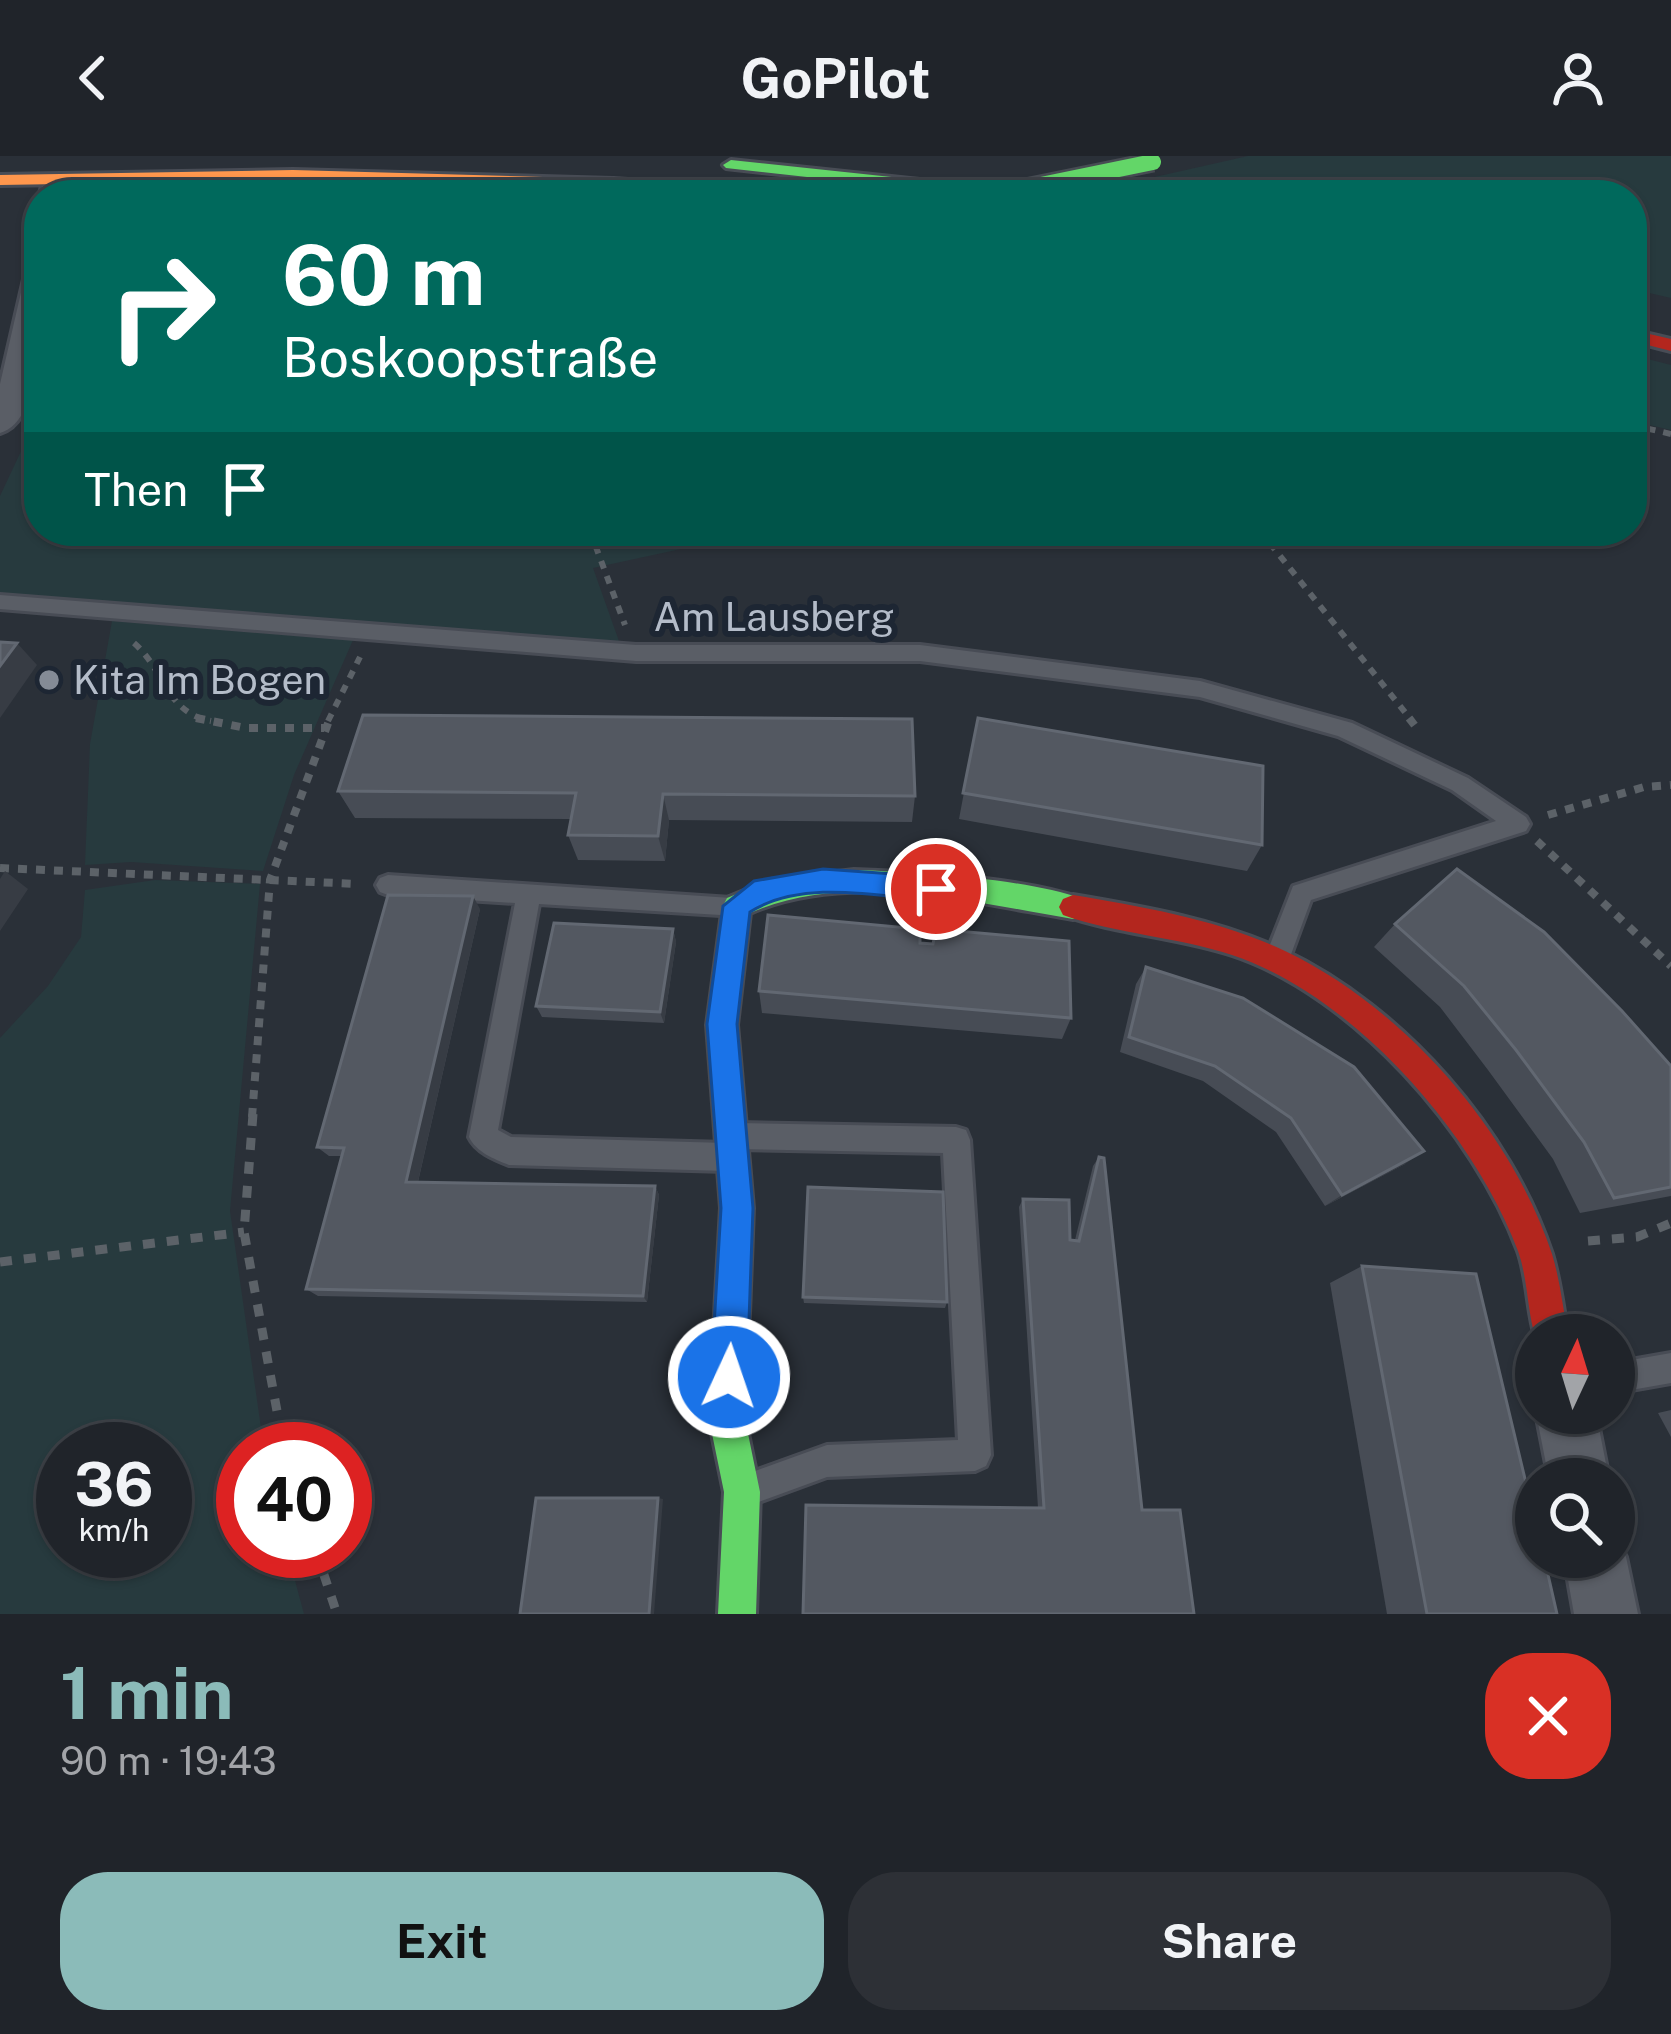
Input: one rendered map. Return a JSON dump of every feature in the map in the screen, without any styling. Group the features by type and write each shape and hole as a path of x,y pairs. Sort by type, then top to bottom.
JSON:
{"main road":[{"path":"573,156 882,180"},
{"path":"1064,180 1166,159"},
{"path":"0,180 322,175 510,180"},
{"path":"737,1614 742,1492 727,1419 737,1208 722,1024 737,906 763,890 823,881 973,891 1127,915 1277,960 1372,1022 1457,1117 1533,1246 1547,1314"}],"street":[{"path":"0,423 24,326"},
{"path":"1599,1578 1606,1614"}],"lane":[{"name":"Am Lausberg","path":"0,602 635,653 920,653 1200,688 1344,729 1460,784 1518,824"},
{"path":"1277,960 1302,893 1518,824"},
{"path":"388,885 737,906"},
{"path":"529,893 483,1137 509,1150 956,1140 975,1455 827,1461 742,1492"},
{"path":"1635,1374 1671,1368"}],"path":[{"path":"596,546 635,653"},
{"path":"1272,546 1460,784"},
{"path":"128,613 129,636 155,661 170,699 193,718 246,728 325,728"},
{"path":"279,1422 244,1232 270,880 325,728 371,634"},
{"path":"1518,824 1644,787 1671,785"},
{"path":"1518,824 1671,966"},
{"path":"0,868 388,885"},
{"path":"1533,1246 1637,1237 1671,1223"},
{"path":"0,1262 244,1232"},
{"path":"325,1578 337,1614"}],"green space":[{"path":"1248,156 1671,156 1671,298 1647,292 1647,180 1141,180"},
{"path":"1647,359 1671,365 1671,430 1647,424"},
{"path":"24,445 24,546 695,546 593,568 620,644 0,594 0,496"},
{"path":"112,621 353,640 294,775 263,871 131,862 85,865 90,744"},
{"path":"155,880 260,884 230,1211 260,1422 216,1422 216,1578 294,1578 304,1614 0,1614 0,1038 48,986 81,937 85,890"}],"building":[{"path":"0,642 17,643 0,666"},
{"path":"363,715 912,719 915,796 663,794 658,836 568,835 576,793 338,791"},
{"path":"978,718 1263,766 1262,845 963,793"},
{"path":"1457,869 1544,932 1671,1066 1671,1187 1614,1198 1584,1142 1516,1050 1464,986 1395,924"},
{"path":"388,895 473,896 406,1182 655,1186 643,1296 306,1289 344,1148 317,1147"},
{"path":"768,915 920,929 920,943 933,944 936,929 1069,941 1071,1018 759,991"},
{"path":"554,923 673,929 660,1012 536,1006"},
{"path":"1146,967 1243,998 1354,1067 1424,1151 1342,1195 1291,1118 1215,1066 1129,1037"},
{"path":"1099,1157 1104,1158 1142,1510 1180,1510 1194,1614 803,1614 806,1505 1044,1508 1023,1199 1069,1200 1070,1240 1079,1241"},
{"path":"808,1187 943,1192 947,1302 803,1297"},
{"path":"1362,1266 1476,1274 1520,1458 1515,1458 1515,1578 1549,1578 1557,1614 1427,1614"},
{"path":"536,1498 658,1498 649,1614 520,1614"}],"traffic: fast":[{"path":"1065,180 1153,162"},
{"path":"731,165 872,180"},
{"path":"737,1614 742,1492 727,1419 737,1208 722,1025 737,906 770,892 854,882 948,888 1073,907"}],"traffic: slow":[{"path":"0,180 293,175 471,180"}],"traffic: jam":[{"path":"1647,339 1671,345"},
{"path":"1073,907 1178,928 1257,952 1318,984 1356,1012 1429,1081 1489,1162 1536,1255 1547,1314"}],"place":[{"name":"Kita Im Bogen","path":"49,680"}],"route":[{"path":"729,1377 737,1208 722,1024 737,906 763,890 823,881 936,889"}]}
